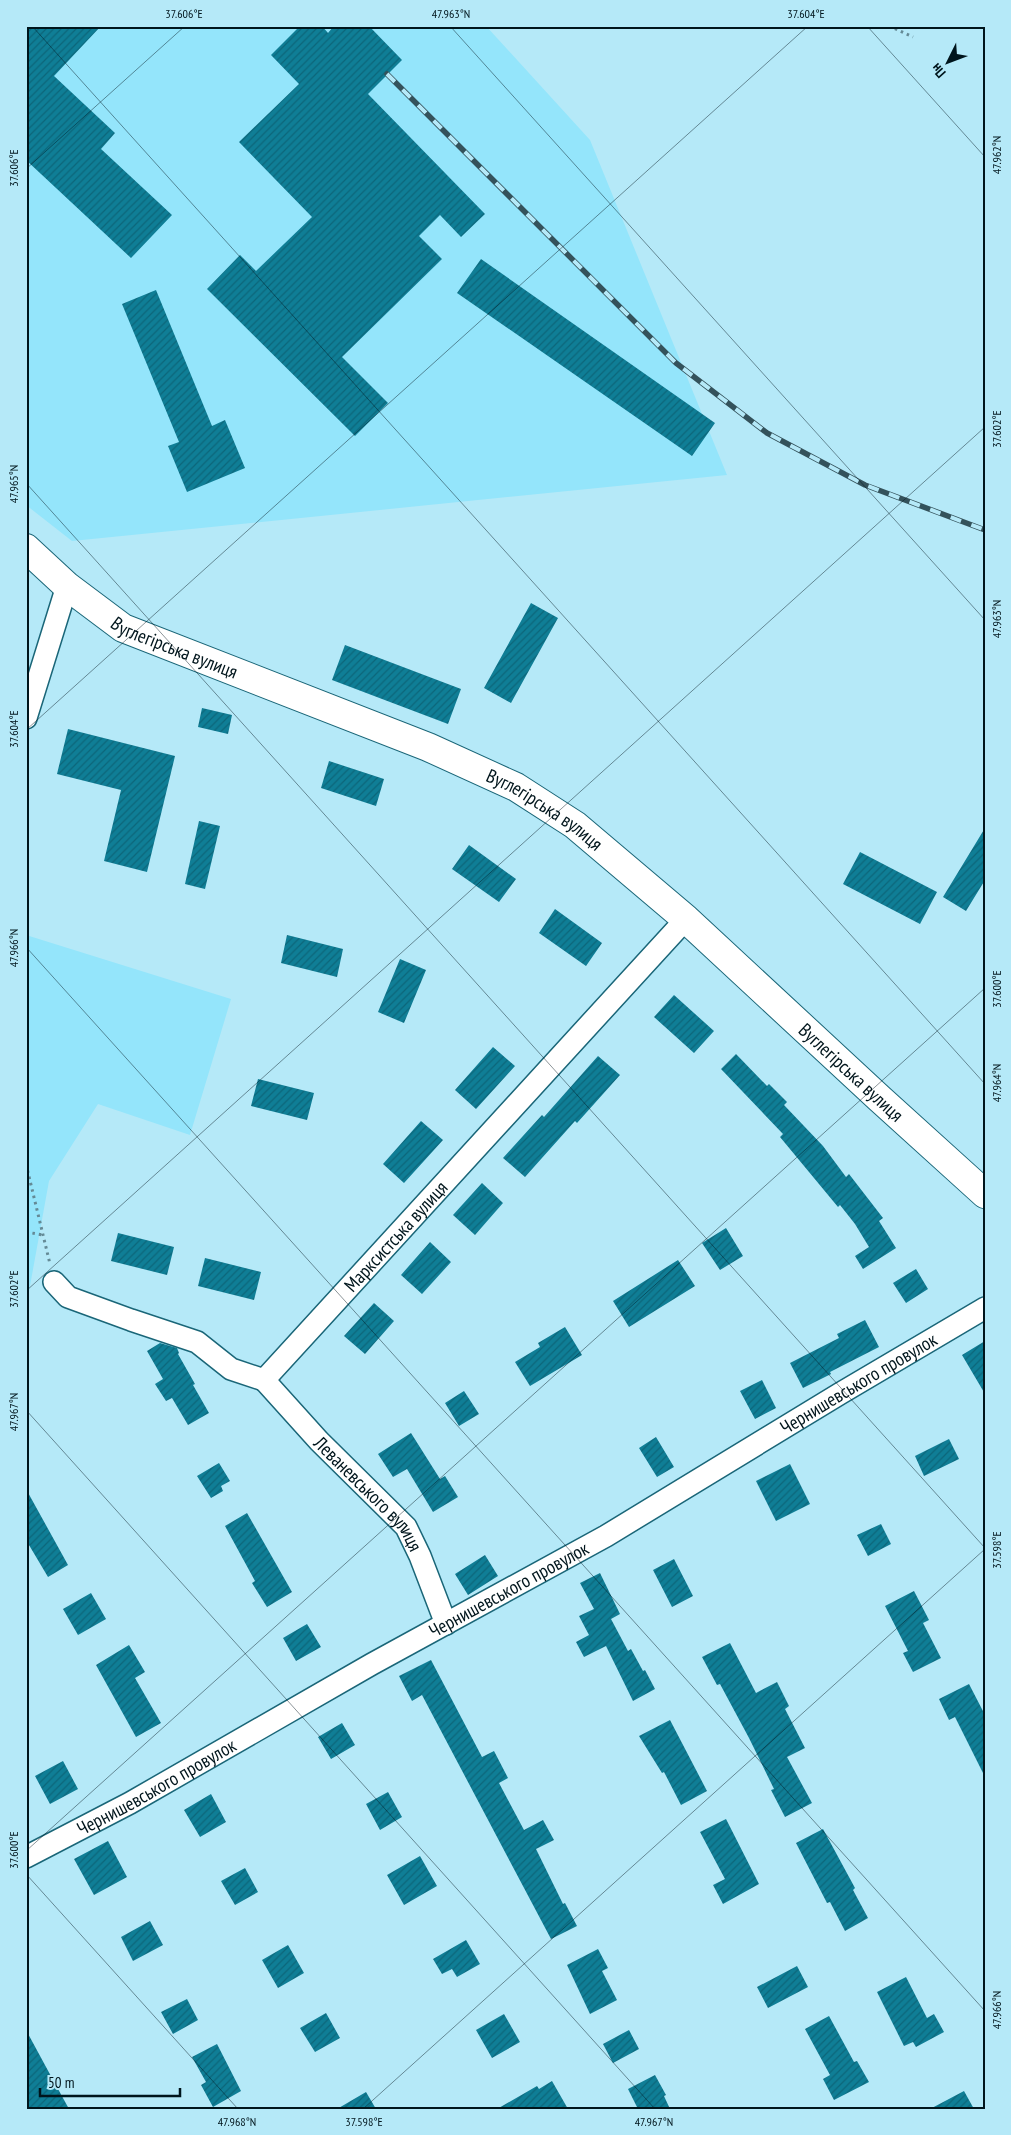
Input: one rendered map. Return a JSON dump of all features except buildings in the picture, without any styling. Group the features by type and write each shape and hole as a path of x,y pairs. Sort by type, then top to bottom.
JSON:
{"street":[{"name":"Вуглегірська вулиця","path":"26,548 66,586 123,628 428,747 516,787 576,825 686,919 985,1194"},
{"path":"26,718 66,586"},
{"name":"Марксистська вулиця","path":"264,1380 686,919"},
{"path":"54,1282 68,1297 197,1342 231,1369 264,1380"},
{"name":"Чернишевського провулок","path":"26,1857 130,1803 363,1668 606,1536 841,1392 985,1308"},
{"name":"Леваневського вулиця","path":"264,1380 319,1441 406,1527 420,1556 446,1624"}],"path":[{"path":"889,26 913,38"},
{"path":"26,1164 54,1282"},
{"path":"26,1232 43,1234"}],"shaded area":[{"path":"26,26 486,26 590,140 727,475 72,541 26,505"},
{"path":"26,935 231,999 190,1135 98,1104 49,1181 26,1308"}],"railway":[{"path":"387,74 676,363 767,433 865,485 985,530"}]}
